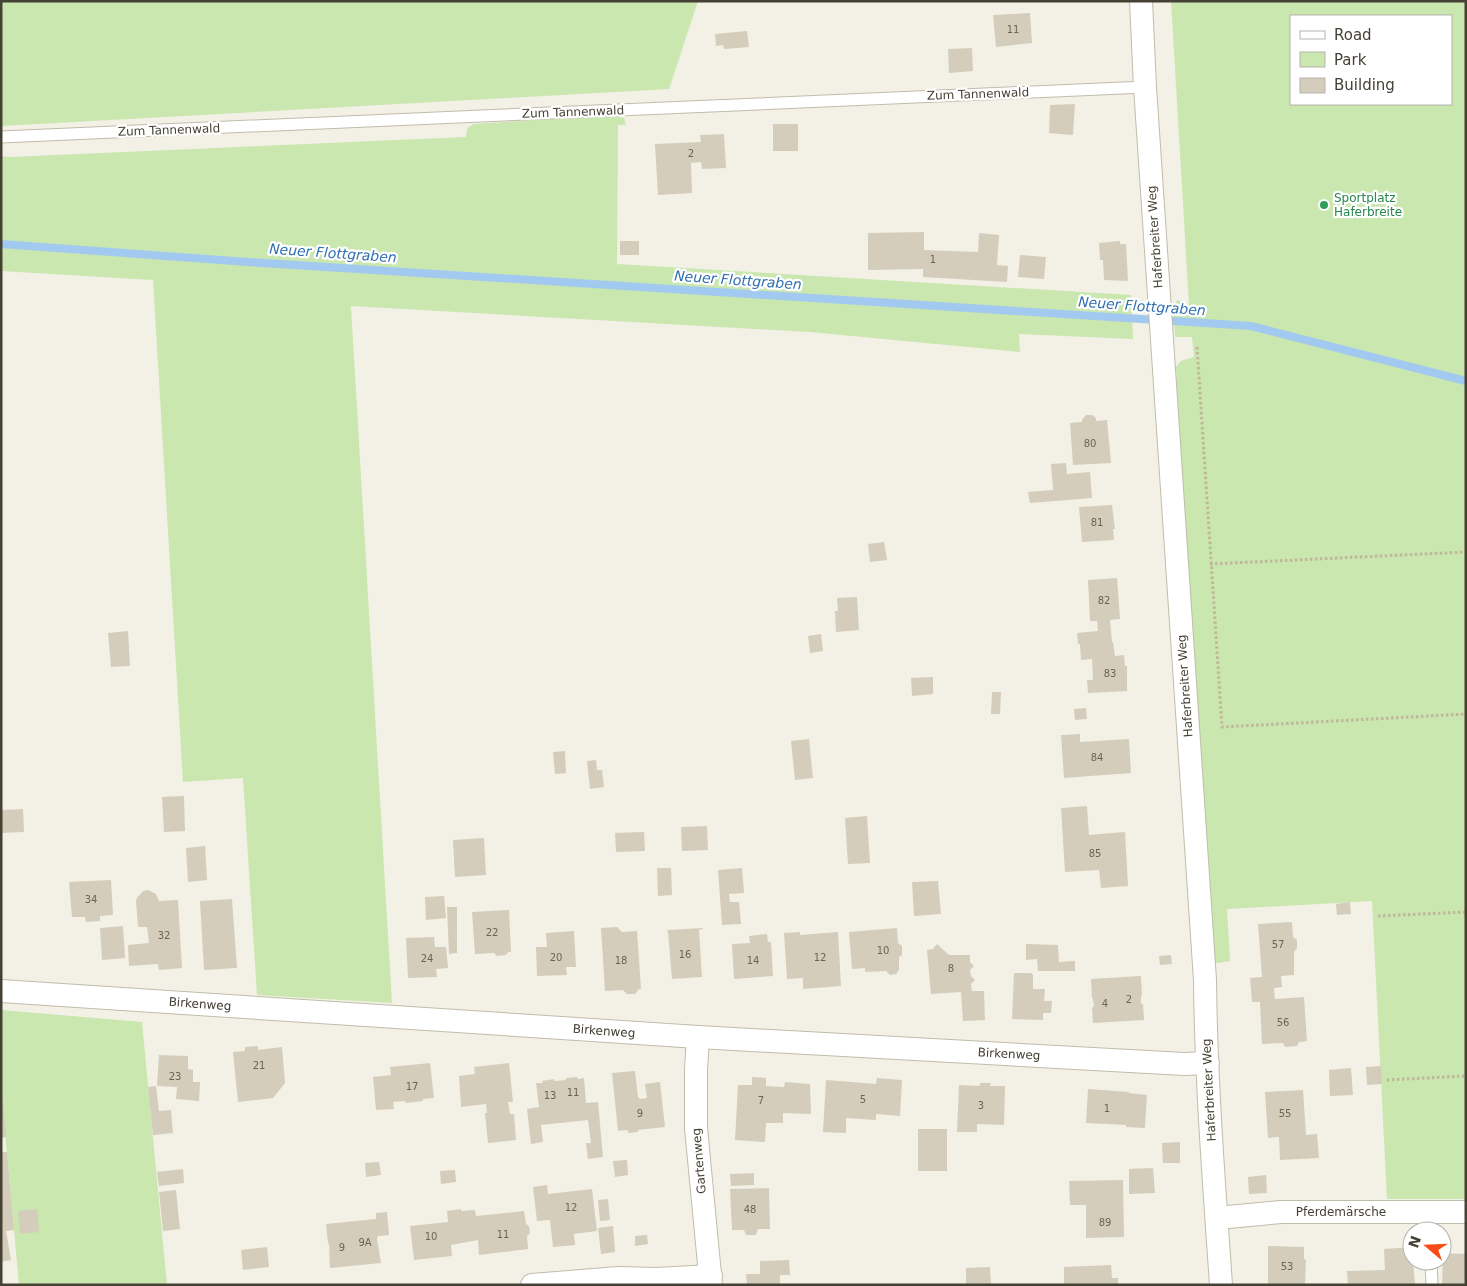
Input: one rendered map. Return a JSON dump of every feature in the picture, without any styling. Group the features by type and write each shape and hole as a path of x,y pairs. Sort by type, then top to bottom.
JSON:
{"street":[{"name":"Haferbreiter Weg","path":"1141,1 1145,87 1205,980 1221,1285"},
{"name":"Birkenweg","path":"1,991 698,1037 1184,1064 1208,1063"},
{"name":"Gartenweg","path":"698,1037 696,1128 711,1280"},
{"name":"Pferdemärsche","path":"1217,1218 1281,1212 1428,1221 1466,1212"},
{"path":"532,1285 618,1278 711,1280"}],"lane":[{"name":"Zum Tannenwald","path":"1,137 1145,87"},
{"path":"1431,1271 1432,1285"}],"path":[{"path":"1197,347 1222,727 1466,714"},
{"path":"1210,564 1466,552"},
{"path":"1378,916 1466,912"},
{"path":"1387,1080 1466,1076"}],"green space":[{"path":"1,1 698,1 669,89 1,126"},
{"path":"1171,1 1466,1 1466,1199 1387,1199 1372,901 1227,909 1230,961 1217,963 1212,960 1208,951 1176,367 1181,361 1194,357 1192,337 1175,337 1173,309 1177,300 1189,305"},
{"path":"615,115 624,118 626,125 618,125 617,264 1131,295 1133,339 1019,334 1020,352 810,332 351,306 392,1003 257,995 243,778 183,782 153,280 1,271 1,156 466,137 467,129 473,124"},
{"path":"1,1010 142,1022 167,1285 19,1285 1,1087"}],"building":[{"path":"1030,13 1032,43 996,47 993,15"},
{"path":"747,31 749,47 724,49 723,45 716,46 715,34"},
{"path":"972,48 973,71 949,73 948,49"},
{"path":"1075,104 1073,135 1049,133 1050,105"},
{"path":"773,124 798,124 798,151 773,151"},
{"path":"724,134 726,168 702,169 701,162 691,163 692,193 658,195 655,144 701,142 700,135"},
{"path":"924,232 924,250 978,252 979,233 999,235 997,265 1008,266 1007,282 923,277 923,269 868,270 868,233"},
{"path":"620,241 639,241 639,255 620,255"},
{"path":"1120,241 1120,244 1126,244 1128,281 1104,280 1103,260 1100,260 1099,243"},
{"path":"1020,255 1046,257 1044,279 1018,277"},
{"path":"1086,415 1092,415 1096,418 1096,421 1107,420 1111,463 1073,465 1070,423 1082,422"},
{"path":"1066,463 1067,474 1090,472 1092,498 1030,503 1028,492 1053,490 1051,464"},
{"path":"1112,505 1115,529 1113,529 1114,540 1082,542 1079,507"},
{"path":"884,542 887,560 870,562 868,544"},
{"path":"1117,578 1120,619 1110,620 1115,656 1124,655 1125,666 1127,666 1127,691 1088,693 1087,680 1093,680 1092,659 1081,660 1077,633 1098,631 1097,621 1090,621 1088,580"},
{"path":"857,597 859,630 836,632 835,611 838,611 837,598"},
{"path":"128,631 130,666 111,667 108,633"},
{"path":"821,634 823,651 810,653 808,636"},
{"path":"933,677 933,694 912,696 911,678"},
{"path":"992,692 1001,692 1000,714 991,714"},
{"path":"1086,708 1087,719 1075,720 1074,709"},
{"path":"1080,734 1080,742 1129,739 1131,773 1064,778 1061,735"},
{"path":"809,739 813,778 795,780 791,741"},
{"path":"565,751 566,773 555,774 553,752"},
{"path":"596,760 597,770 602,770 604,787 590,789 587,761"},
{"path":"184,796 185,831 164,832 162,797"},
{"path":"1087,806 1089,835 1125,832 1128,886 1101,888 1099,870 1065,872 1061,808"},
{"path":"23,809 24,832 1,833 1,810"},
{"path":"867,816 870,863 848,864 845,818"},
{"path":"707,826 708,850 682,851 681,827"},
{"path":"644,832 645,851 616,852 615,833"},
{"path":"484,838 486,875 455,877 453,840"},
{"path":"205,846 207,880 188,882 186,848"},
{"path":"657,868 671,868 672,895 658,896"},
{"path":"742,868 744,893 729,894 730,902 739,902 741,924 722,925 718,870"},
{"path":"111,880 113,915 100,916 100,921 86,922 85,917 72,917 69,882"},
{"path":"938,881 941,914 914,916 912,882"},
{"path":"148,890 156,894 159,901 178,900 182,968 159,970 158,964 129,966 128,945 149,943 147,927 138,927 136,901 143,891"},
{"path":"444,896 446,918 426,920 425,897"},
{"path":"232,899 237,968 204,970 200,901"},
{"path":"1350,902 1351,914 1337,915 1336,904"},
{"path":"447,907 457,907 457,953 449,954"},
{"path":"509,910 511,952 508,952 506,955 497,956 494,953 475,954 472,912"},
{"path":"1292,922 1293,937 1297,940 1297,948 1294,952 1294,975 1281,976 1282,987 1274,988 1275,999 1304,997 1307,1041 1299,1042 1297,1046 1285,1047 1283,1043 1262,1044 1260,1002 1252,1002 1250,978 1262,977 1258,924"},
{"path":"123,926 125,958 102,960 100,928"},
{"path":"617,927 622,932 637,931 641,989 635,994 627,994 623,990 605,991 601,928"},
{"path":"703,928 699,930 702,977 672,979 667,930"},
{"path":"897,928 898,943 902,946 902,955 899,957 899,970 896,974 890,975 886,971 865,972 865,968 852,969 849,932"},
{"path":"574,931 576,967 566,967 567,975 537,976 536,947 547,947 546,933"},
{"path":"800,932 800,935 838,932 841,986 803,989 803,978 787,979 784,933"},
{"path":"767,934 768,942 771,942 773,976 734,979 732,944 750,943 749,936"},
{"path":"434,937 435,947 446,947 448,968 436,969 437,977 408,978 406,938"},
{"path":"937,944 949,955 970,955 970,962 974,966 970,970 971,976 975,980 971,984 972,991 984,991 985,1020 963,1021 961,992 931,994 927,950 933,949"},
{"path":"1026,944 1058,945 1059,962 1075,961 1075,971 1038,971 1037,959 1026,960"},
{"path":"1171,955 1172,964 1160,965 1159,956"},
{"path":"1014,973 1031,973 1033,975 1033,989 1045,989 1044,1001 1052,1001 1051,1013 1043,1013 1043,1020 1012,1019"},
{"path":"1141,976 1141,1003 1143,1004 1144,1020 1093,1023 1092,1008 1094,1006 1091,979"},
{"path":"258,1046 258,1050 282,1047 285,1083 273,1098 238,1102 233,1052 245,1051 245,1047"},
{"path":"159,1055 188,1056 188,1069 193,1070 193,1082 200,1082 199,1101 176,1099 177,1087 157,1086"},
{"path":"430,1063 434,1098 405,1103 405,1101 393,1102 394,1109 376,1110 373,1077 391,1075 390,1067"},
{"path":"509,1063 513,1102 508,1102 510,1114 514,1114 516,1140 488,1143 486,1104 461,1107 459,1076 475,1074 474,1067"},
{"path":"1381,1066 1382,1084 1367,1085 1366,1067"},
{"path":"1351,1068 1353,1095 1330,1096 1329,1070"},
{"path":"635,1071 638,1097 640,1099 647,1098 645,1084 660,1082 665,1127 628,1133 628,1130 618,1131 612,1073"},
{"path":"577,1077 578,1079 584,1078 586,1103 598,1102 603,1157 588,1159 586,1143 591,1143 588,1120 541,1125 543,1142 531,1144 527,1109 539,1107 536,1083"},
{"path":"752,1077 766,1078 766,1086 784,1087 785,1082 810,1084 811,1114 783,1113 783,1123 766,1123 765,1142 735,1140 738,1085 752,1085"},
{"path":"877,1078 902,1080 900,1116 876,1114 876,1120 846,1118 846,1133 823,1132 826,1080 876,1084"},
{"path":"980,1083 991,1083 990,1086 1005,1086 1004,1125 977,1124 977,1132 957,1132 959,1085 980,1086"},
{"path":"156,1086 159,1111 171,1110 173,1133 153,1135 148,1087"},
{"path":"1088,1089 1147,1095 1145,1128 1086,1123"},
{"path":"1303,1090 1306,1135 1317,1134 1319,1158 1280,1160 1279,1137 1268,1138 1265,1092"},
{"path":"1,1101 3,1101 6,1137 1,1138"},
{"path":"918,1129 947,1129 947,1171 918,1171"},
{"path":"1180,1142 1180,1163 1163,1163 1162,1143"},
{"path":"1,1152 7,1152 14,1230 6,1231 11,1260 1,1262"},
{"path":"627,1160 628,1175 615,1177 613,1161"},
{"path":"379,1162 381,1175 366,1177 365,1163"},
{"path":"1153,1168 1155,1193 1129,1194 1129,1169"},
{"path":"183,1169 184,1183 159,1186 157,1172"},
{"path":"455,1170 456,1182 441,1184 440,1171"},
{"path":"754,1173 754,1185 731,1186 730,1174"},
{"path":"1266,1175 1267,1193 1249,1194 1248,1177"},
{"path":"1123,1180 1124,1237 1086,1238 1086,1205 1070,1205 1069,1181"},
{"path":"547,1185 548,1194 592,1189 597,1231 574,1234 575,1245 553,1247 550,1220 537,1221 533,1187"},
{"path":"769,1188 770,1229 758,1229 756,1235 746,1235 744,1230 732,1230 730,1189"},
{"path":"176,1190 180,1229 163,1231 159,1192"},
{"path":"608,1199 610,1220 600,1221 598,1200"},
{"path":"37,1209 39,1232 20,1234 18,1211"},
{"path":"461,1209 461,1211 475,1210 476,1216 524,1211 530,1233 527,1236 528,1249 479,1255 478,1240 451,1245 452,1256 414,1260 410,1226 448,1222 447,1211"},
{"path":"387,1212 389,1235 378,1236 377,1239 381,1263 330,1268 326,1224 376,1219 376,1213"},
{"path":"613,1226 615,1252 601,1254 598,1228"},
{"path":"647,1235 648,1244 635,1246 635,1236"},
{"path":"1268,1246 1304,1247 1304,1259 1306,1260 1305,1285 1268,1285"},
{"path":"267,1247 269,1267 243,1270 241,1250"},
{"path":"1402,1248 1402,1271 1414,1271 1415,1285 1348,1285 1347,1271 1385,1270 1384,1249"},
{"path":"1452,1253 1466,1254 1466,1285 1442,1285 1442,1271 1452,1271"},
{"path":"789,1260 790,1275 780,1275 780,1285 747,1285 746,1274 760,1274 760,1261"},
{"path":"1111,1265 1112,1278 1118,1278 1118,1285 1064,1285 1064,1267"},
{"path":"990,1267 991,1285 966,1285 966,1268"}],"waterway":[{"name":"Neuer Flottgraben","path":"1,244 248,262 1251,326 1466,381"}],"place":[{"name":"Sportplatz Haferbreite","path":"1324,205"}]}
